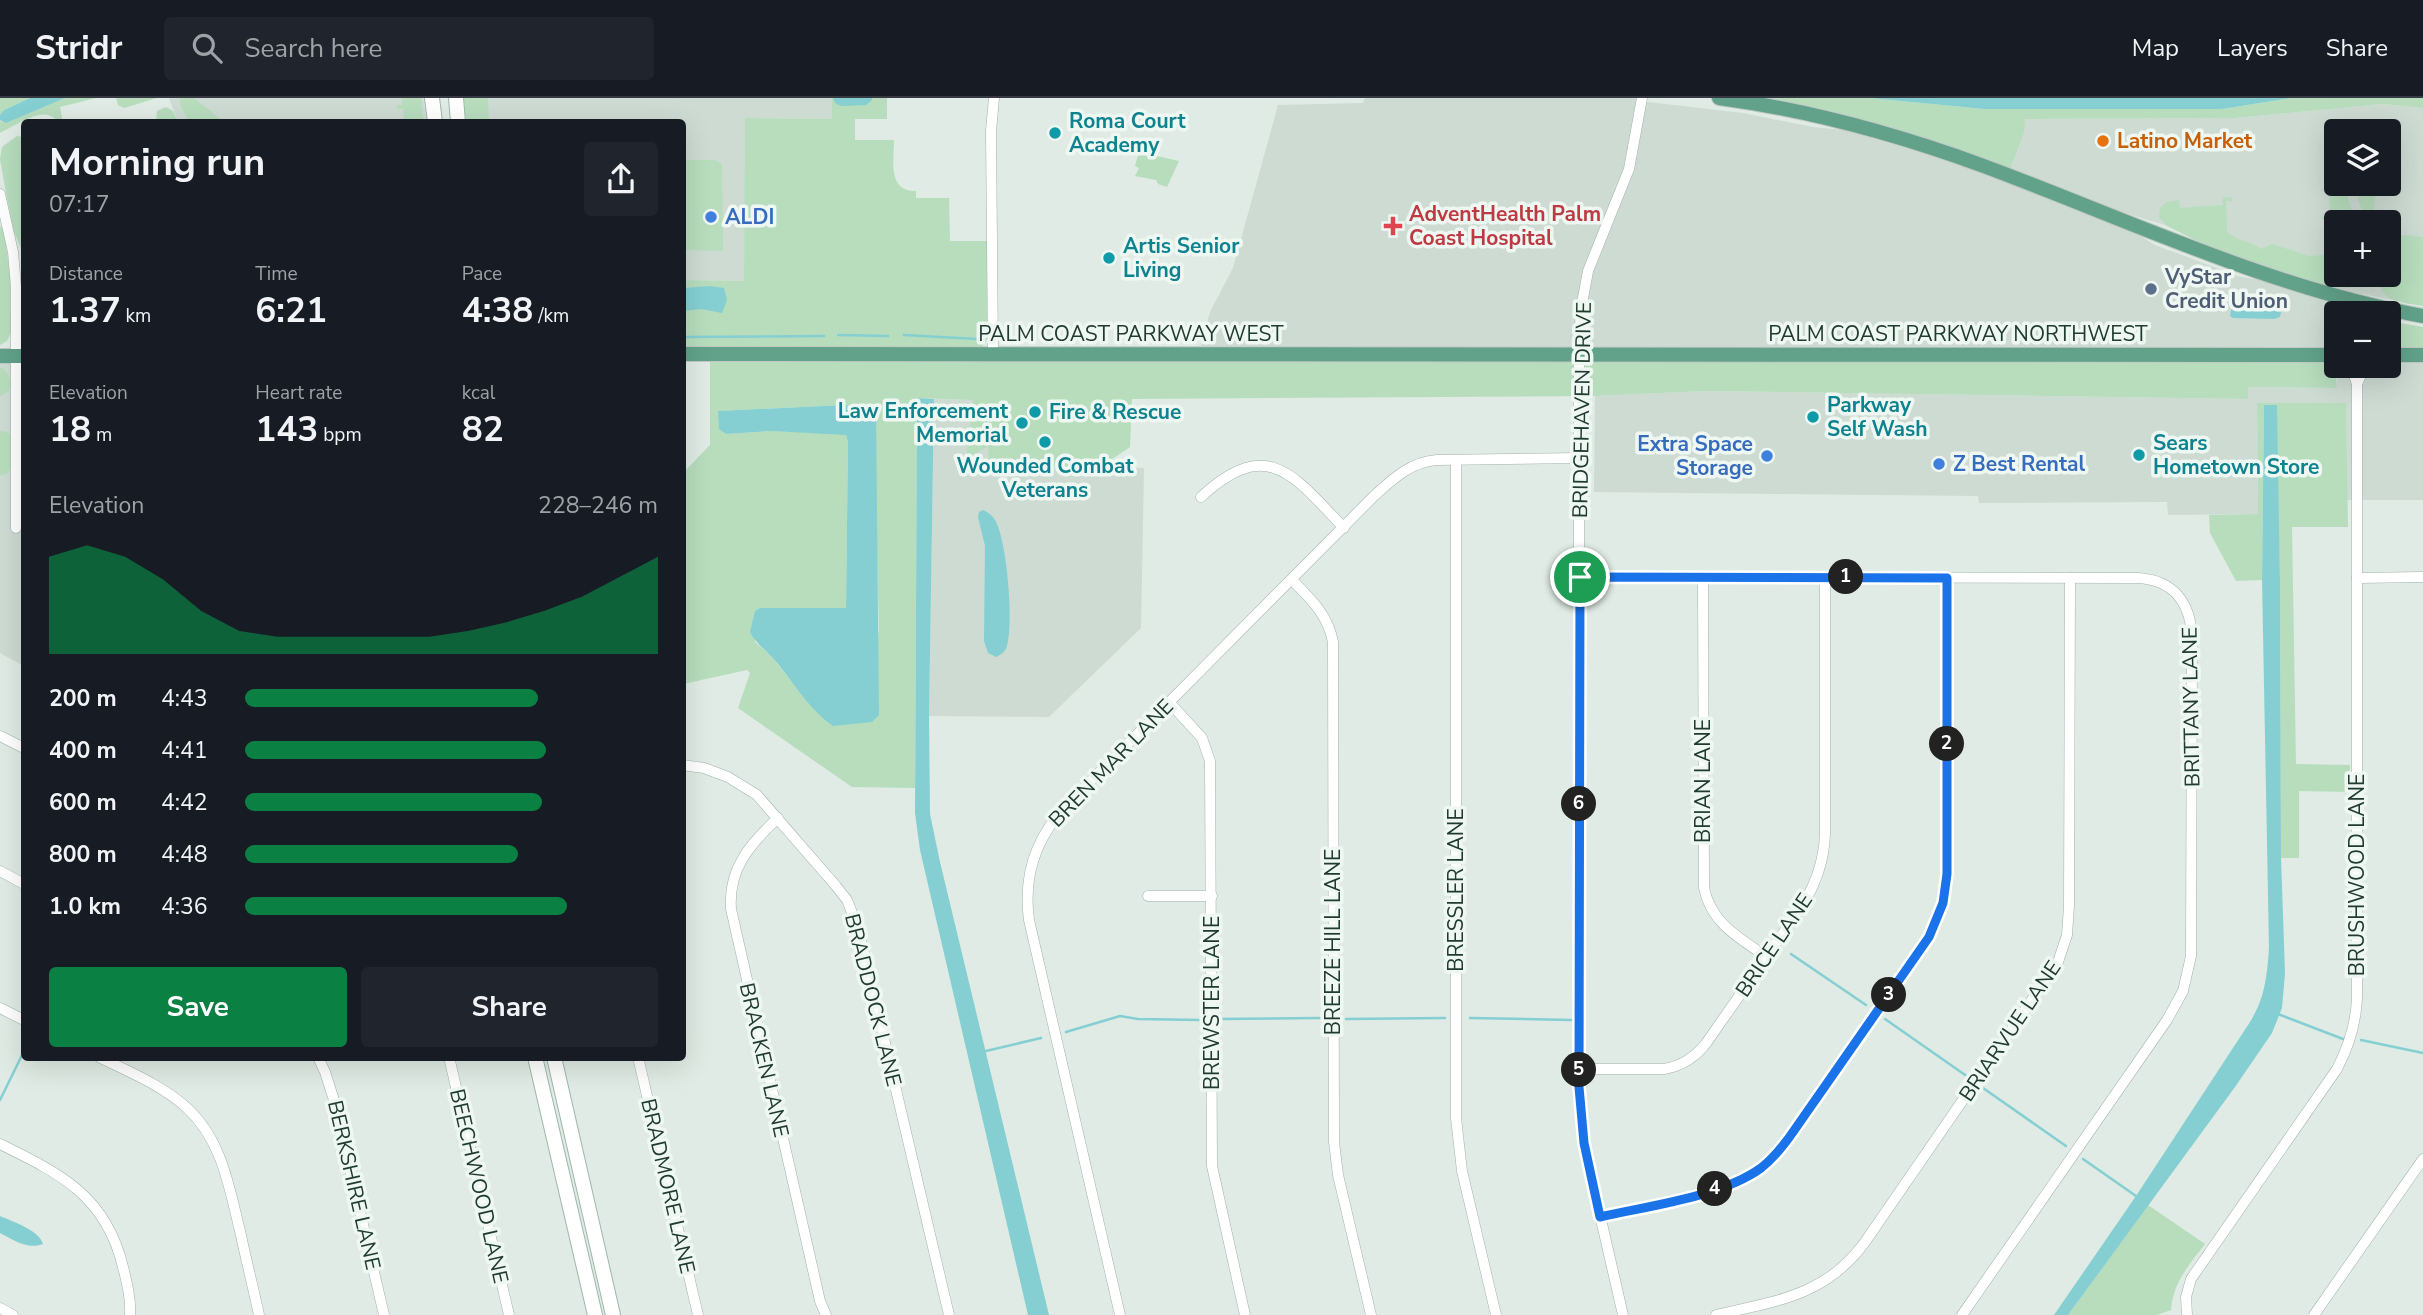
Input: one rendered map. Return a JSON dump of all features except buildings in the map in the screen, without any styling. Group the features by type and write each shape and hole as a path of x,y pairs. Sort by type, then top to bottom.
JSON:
{"main road":[{"path":"432,98 435,119"},
{"path":"456,98 458,119"},
{"path":"1718,98 1814,115 1903,139 1982,165 2257,272 2340,301"},
{"path":"2401,313 2423,316"},
{"name":"PALM COAST PARKWAY WEST","path":"686,354 1579,354"},
{"name":"PALM COAST PARKWAY NORTHWEST","path":"1579,354 2324,355"},
{"path":"2401,355 2420,354"},
{"path":"0,356 20,356"},
{"path":"536,1061 595,1315"},
{"path":"555,1061 613,1315"}],"street":[{"path":"993,355 991,131 994,98"},
{"name":"BRIDGEHAVEN DRIVE","path":"1623,1315 1584,1143 1579,1069 1579,354 1581,309 1586,279 1598,242 1629,169 1642,98"},
{"path":"0,194 9,229 15,272 20,356 16,528"},
{"name":"BRUSHWOOD LANE","path":"2187,1315 2186,1297 2196,1271 2331,1079 2345,1053 2353,1030 2357,998 2355,378"},
{"name":"BRUSHWOOD LANE","path":"2357,384 2360,378"},
{"name":"BREN MAR LANE","path":"1120,1315 1031,931 1027,888 1034,855 1051,823 1169,702 1402,472 1426,461 1580,458"},
{"name":"BRESSLER LANE","path":"1456,460 1456,1118 1462,1171 1496,1315"},
{"path":"1201,496 1235,470 1254,466 1269,467 1296,479 1344,528"},
{"name":"BRITTANY LANE","path":"1580,577 2138,578 2157,580 2178,593 2189,614 2192,636 2190,966 2183,991 2167,1020 1962,1315"},
{"name":"BRIAN LANE","path":"1703,577 1704,888 1709,904 1720,922 1767,957"},
{"name":"BRICE LANE","path":"1579,1069 1658,1069 1686,1062 1704,1047 1806,900 1816,880 1825,834 1825,577"},
{"path":"1600,1217 1725,1187 1762,1167 1793,1132 1929,937 1943,903 1947,874 1947,578"},
{"name":"BRIARVUE LANE","path":"1716,1315 1806,1292 1848,1264 2054,969 2067,935 2069,906 2070,578"},
{"path":"2357,578 2423,578"},
{"name":"BREEZE HILL LANE","path":"1292,580 1325,617 1334,648 1334,1142 1338,1175 1371,1315"},
{"name":"BREWSTER LANE","path":"1169,702 1197,732 1209,755 1212,777 1212,1167 1245,1315"},
{"path":"0,736 21,746"},
{"name":"BRADDOCK LANE","path":"686,766 704,768 738,782 757,795 836,886 853,912 949,1315"},
{"name":"BRACKEN LANE","path":"778,818 757,838 740,860 730,890 730,909 817,1288 826,1315"},
{"path":"0,872 21,882"},
{"path":"1148,896 1212,896"},
{"path":"0,1008 21,1018"},
{"path":"107,1061 177,1099 212,1139 228,1179 259,1315"},
{"name":"BERKSHIRE LANE","path":"320,1061 334,1100 384,1315"},
{"name":"BEECHWOOD LANE","path":"450,1061 509,1315"},
{"name":"BRADMORE LANE","path":"639,1061 698,1315"},
{"path":"0,1144 61,1175 98,1210 113,1234 119,1250 129,1293 130,1315"},
{"path":"2314,1315 2423,1159"},
{"path":"0,1308 13,1315"}],"shaded area":[{"path":"169,98 423,98 426,119 177,119"},
{"path":"464,98 832,98 832,119 746,118 744,281 686,280 686,119 466,119"},
{"path":"1365,98 1634,98 1844,130 1960,164 2127,228 2155,245 2241,277 2261,280 2332,301 2324,301 2324,350 1585,350 1201,346 1210,312 1233,268 1278,105 1363,103"},
{"path":"2382,104 2423,108 2423,306 2327,287 2401,287 2401,210 2324,210 2324,286 2297,281 2206,245 2168,226 2095,204 2009,172 2024,133 2024,119 2235,118"},
{"path":"2401,361 2423,361 2423,500 2347,500 2346,403 2257,403 2258,514 2168,515 2167,502 1979,503 1978,496 1594,492 1595,396 1705,391 2247,399 2248,387 2337,388 2337,378 2401,378"},
{"path":"0,364 21,364 21,664 0,653"},
{"path":"934,399 988,400 989,465 1144,468 1141,628 1049,717 929,716"}],"green space":[{"path":"0,98 30,98 4,110 0,115"},
{"path":"65,98 96,98 60,107 62,119 42,115 21,119 21,122 0,133 0,120 12,120"},
{"path":"116,98 157,98 124,108 118,105"},
{"path":"180,98 194,98 220,119 188,119"},
{"path":"402,98 421,98 424,119 404,119 403,109 397,109 397,105 402,105"},
{"path":"464,98 488,98 489,119 466,119"},
{"path":"832,98 887,98 887,119 855,119 855,140 894,140 894,173 900,186 916,191 916,198 949,198 950,241 988,241 987,340 982,346 971,350 686,349 686,280 744,281 745,118 832,119"},
{"path":"1749,98 1870,98 1984,109 2222,109 2291,98 2423,98 2423,108 2382,104 2235,118 2025,119 2024,133 2009,172"},
{"path":"166,107 173,111 177,119 156,119 157,111"},
{"path":"17,136 21,137 21,248 14,232 0,159 2,147"},
{"path":"1139,152 1179,161 1167,187 1158,184 1156,180 1135,176 1139,168 1135,166"},
{"name":"ALDI","path":"686,160 715,160 722,164 723,251 686,250"},
{"path":"2329,196 2347,196 2352,210 2330,210"},
{"path":"2358,196 2375,196 2374,210 2362,210"},
{"path":"2232,197 2233,201 2226,201 2227,232 2261,249 2272,244 2309,256 2324,255 2324,285 2297,281 2222,253 2167,226 2159,217 2160,208 2166,202 2179,200 2180,208 2223,205 2223,198"},
{"path":"0,226 4,230 10,275 11,332 7,341 0,345"},
{"path":"2401,236 2423,237 2423,306 2392,299 2380,287 2401,287"},
{"path":"2401,323 2423,327 2423,347 2401,350"},
{"path":"710,359 2324,360 2324,378 2336,378 2337,388 2248,387 2248,399 1705,391 1595,396 1132,399 1130,447 1099,468 989,465 988,446 966,459 973,400 917,398 915,788 852,787 738,708 750,673 747,670 686,683 686,470 710,445","holes":["866,405 876,512 879,632 806,699 770,655 755,642 760,608 846,608 848,442 846,435 840,433 771,431 726,434 718,411"]},
{"path":"0,367 8,374 11,384 9,391 0,396"},
{"path":"2257,403 2346,403 2348,527 2292,527 2296,764 2350,765 2349,792 2299,791 2299,858 2281,858 2276,405 2264,406 2262,580 2236,581 2210,533 2209,515 2258,514"},
{"path":"0,431 11,435 11,469 7,474 0,475"},
{"path":"2148,1205 2205,1244 2178,1282 2171,1310 2157,1315 2068,1315"}],"water":[{"path":"30,98 65,98 6,123 0,120 4,110"},
{"path":"833,98 872,100 866,105 841,106 835,103"},
{"path":"1870,98 2291,98 2222,109 1984,109"},
{"path":"686,288 724,288 727,300 722,313 701,309 686,311"},
{"path":"2233,299 2281,312 2280,317 2233,318 2230,316"},
{"path":"917,398 934,399 930,814 1049,1315 1028,1315 920,850 915,813"},
{"path":"843,405 876,407 879,715 872,722 833,726 807,702 750,632 755,611 760,608 846,608 846,435 771,431 726,434 719,429 718,411"},
{"path":"2264,405 2277,405 2281,858 2285,973 2282,1008 2272,1033 2235,1087 2068,1315 2054,1315 2250,1022 2264,986 2269,948 2262,580"},
{"path":"983,510 993,517 999,530 1008,582 1009,635 1005,650 996,657 988,653 984,641 985,546 978,517"},
{"path":"0,1216 31,1231 43,1244 26,1245 0,1233"}],"waterway":[{"path":"838,335 888,336"},
{"path":"904,335 977,339"},
{"path":"686,337 824,336"},
{"path":"1791,954 1866,1005"},
{"path":"2278,1014 2343,1039"},
{"path":"1066,1032 1120,1016 1199,1020"},
{"path":"1221,1019 1321,1018"},
{"path":"1346,1019 1445,1018"},
{"path":"1470,1018 1571,1020"},
{"path":"1885,1019 1968,1077"},
{"path":"986,1051 1041,1038"},
{"path":"2361,1040 2423,1053"},
{"path":"0,1100 21,1057"},
{"path":"1983,1088 2066,1146"},
{"path":"2083,1159 2136,1196"}],"place":[{"name":"Roma Court Academy","path":"1055,133"},
{"name":"Latino Market","path":"2103,141"},
{"name":"ALDI","path":"711,217"},
{"name":"AdventHealth Palm Coast Hospital","path":"1393,226"},
{"name":"Artis Senior Living","path":"1109,258"},
{"name":"VyStar Credit Union","path":"2151,289"},
{"name":"Fire & Rescue","path":"1035,412"},
{"name":"Parkway Self Wash","path":"1813,417"},
{"name":"Law Enforcement Memorial","path":"1022,423"},
{"name":"Wounded Combat Veterans","path":"1045,442"},
{"name":"Sears Hometown Store","path":"2139,455"},
{"name":"Extra Space Storage","path":"1767,456"},
{"name":"Z Best Rental","path":"1939,464"}],"route":[{"path":"1580,577 1947,578 1947,874 1943,903 1929,937 1793,1132 1762,1167 1725,1187 1600,1217 1584,1143 1579,1087 1580,577"}]}
